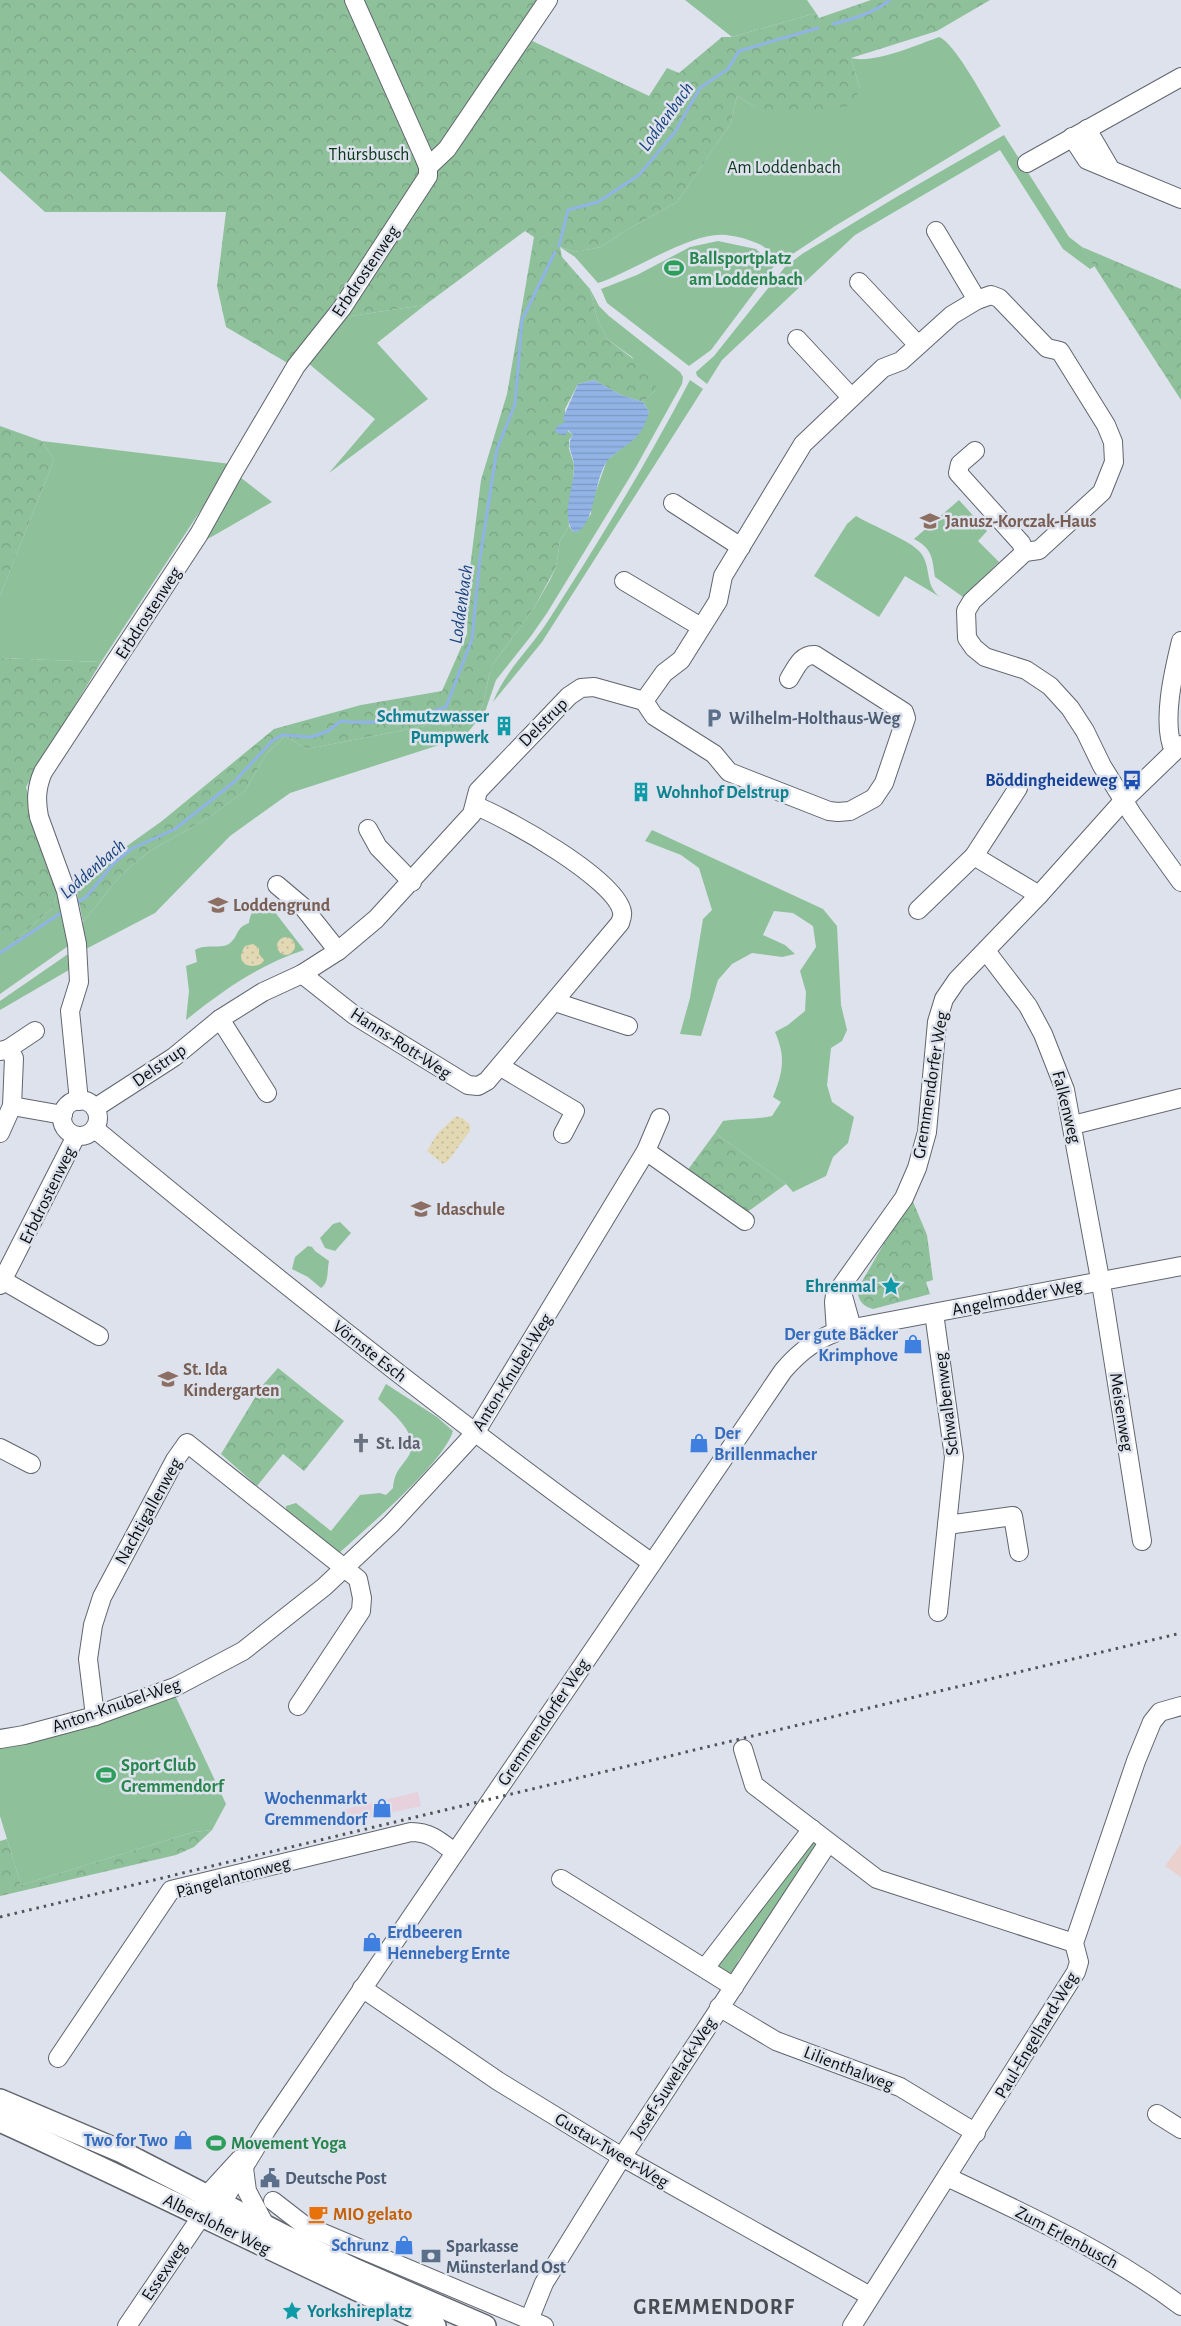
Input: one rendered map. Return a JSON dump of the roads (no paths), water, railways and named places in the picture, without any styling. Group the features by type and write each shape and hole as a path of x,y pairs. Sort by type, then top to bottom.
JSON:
{"main road":[{"name":"Albersloher Weg","path":"0,2100 107,2145 266,2227 295,2231 356,2270 486,2326"},
{"name":"Albersloher Weg","path":"0,2121 435,2326"}],"street":[{"path":"354,0 426,162"},
{"name":"Erbdrostenweg","path":"63,1114 65,1128 76,1136 83,1136 95,1129 98,1115 87,1104 70,1011 79,982 77,944 66,891 36,805 37,788 43,772 199,534 234,470 296,366 342,308 428,176 426,162 447,149 548,0"},
{"path":"1027,163 1181,77"},
{"path":"1080,133 1112,170 1181,199"},
{"path":"936,230 976,300"},
{"path":"859,282 918,345"},
{"path":"789,678 803,657 815,655 904,712 906,718 884,784 874,798 863,806 850,811 829,811 729,772 714,754 654,716 644,700 664,673 681,660 718,601 723,576 803,444 883,368 901,360 952,315 976,300 991,295 999,298 1047,348 1060,351 1106,425 1113,442 1114,462 1102,492 1039,550 1025,552 972,600 966,611 967,638 985,657 1026,670 1050,686 1070,708 1085,731 1102,766 1132,814 1181,882"},
{"path":"798,339 851,397"},
{"path":"975,451 960,464 958,473 1021,543 1025,552"},
{"path":"673,503 742,546"},
{"path":"624,581 701,627"},
{"name":"Gremmendorfer Weg","path":"201,2217 267,2129 783,1371 805,1349 844,1330 834,1302 835,1295 904,1198 917,1168 926,1132 937,1022 944,999 957,980 1039,895 1124,800 1178,748 1168,738 1172,677 1181,641"},
{"name":"Delstrup","path":"87,1104 174,1057 220,1019 263,992 302,974 338,951 376,919 412,882 472,814 476,806 478,790 569,696 581,688 594,687 644,700"},
{"path":"918,910 974,856 1018,788"},
{"name":"Hanns-Rott-Weg","path":"302,974 354,1015 468,1085 478,1086 487,1081 501,1067 620,923 623,913 617,902 586,872 544,841 499,815 476,806"},
{"path":"368,829 378,847 412,882"},
{"path":"974,856 1039,895"},
{"path":"277,885 303,906 338,951"},
{"name":"Falkenweg","path":"986,951 1014,987 1043,1034 1065,1090 1073,1125 1100,1282"},
{"path":"555,1002 628,1026"},
{"path":"220,1019 267,1093"},
{"path":"0,1133 12,1106 14,1058 4,1050 35,1031"},
{"path":"501,1067 575,1111 563,1134"},
{"path":"1073,1125 1181,1098"},
{"path":"12,1106 63,1114 66,1108 87,1104"},
{"name":"Anton-Knubel-Weg","path":"0,1739 24,1735 94,1716 175,1687 243,1650 300,1608 345,1568 391,1524 475,1433 646,1151 660,1118"},
{"name":"Vörnste Esch","path":"95,1129 263,1268 392,1367 449,1415 652,1563"},
{"name":"Erbdrostenweg","path":"76,1136 2,1283 99,1336"},
{"path":"646,1151 745,1221"},
{"name":"Angelmodder Weg","path":"844,1330 1181,1266"},
{"name":"Meisenweg","path":"1100,1282 1142,1541"},
{"name":"Schwalbenweg","path":"934,1313 954,1457 938,1612"},
{"name":"Nachtigallenweg","path":"94,1716 88,1659 93,1625 102,1597 175,1460 187,1443 345,1568"},
{"path":"0,1448 31,1464"},
{"path":"947,1525 1013,1516 1019,1552"},
{"path":"298,1706 361,1611 362,1598 358,1579 345,1568"},
{"name":"Paul-Engelhard-Weg","path":"852,2326 976,2133 1076,1972 1078,1962 1074,1943 1136,1761 1152,1722 1160,1712 1181,1706"},
{"path":"742,1749 754,1785 877,1879 1074,1943"},
{"path":"706,1968 812,1829"},
{"name":"Pängelantonweg","path":"58,2058 171,1890 411,1832 423,1832 433,1836 454,1852"},
{"name":"Josef-Suwelack-Weg","path":"536,2323 544,2284 622,2157 828,1843"},
{"path":"561,1879 734,1987"},
{"name":"Gustav-Tweer-Weg","path":"362,1988 498,2081 622,2157 870,2296"},
{"name":"Lilienthalweg","path":"720,2007 776,2041 900,2087 976,2133"},
{"path":"1157,2114 1181,2129"},
{"name":"Gremmendorfer Weg","path":"214,2199 244,2168 267,2129"},
{"path":"244,2168 247,2191 266,2227"},
{"name":"Zum Erlenbusch","path":"947,2177 1038,2219 1094,2249 1148,2281 1181,2306"},
{"name":"Albersloher Weg","path":"273,2201 295,2231 536,2323"},
{"name":"Essexweg","path":"127,2326 201,2217"}],"water":[{"path":"594,380 621,395 643,402 649,412 639,434 608,460 603,468 588,518 577,532 573,532 569,524 568,508 574,473 570,446 573,435 568,430 565,436 555,432 557,426 565,422 563,418 578,384"}],"waterway":[{"name":"Loddenbach","path":"833,24 863,15 877,9 890,0"},
{"name":"Loddenbach","path":"559,246 568,210 598,202 639,175 675,132 700,88 728,69 739,51 818,28"},
{"name":"Loddenbach","path":"74,905 87,896 114,863 131,849 175,829 234,782 272,741 282,735 312,737 328,731 341,721 368,722 394,720 421,715 446,707 472,639 480,558 497,449 515,404 522,320 555,252"},
{"name":"Loddenbach","path":"0,953 64,911"}],"railway":[{"path":"0,1917 1181,1633"}],"place":[{"name":"Ballsportplatz am Loddenbach","path":"674,268"},
{"name":"Janusz-Korczak-Haus","path":"930,521"},
{"name":"Wilhelm-Holthaus-Weg","path":"714,718"},
{"name":"Schmutzwasser Pumpwerk","path":"504,726"},
{"name":"Böddingheideweg","path":"1132,780"},
{"name":"Wohnhof Delstrup","path":"641,792"},
{"name":"Loddengrund","path":"218,905"},
{"name":"Idaschule","path":"421,1209"},
{"name":"Ehrenmal","path":"891,1286"},
{"name":"Der gute Bäcker Krimphove","path":"913,1344"},
{"name":"St. Ida Kindergarten","path":"168,1379"},
{"name":"St. Ida","path":"361,1443"},
{"name":"Der Brillenmacher","path":"699,1443"},
{"name":"Sport Club Gremmendorf","path":"106,1775"},
{"name":"Wochenmarkt Gremmendorf","path":"382,1808"},
{"name":"Erdbeeren Henneberg Ernte","path":"372,1942"},
{"name":"Two for Two","path":"183,2140"},
{"name":"Movement Yoga","path":"216,2143"},
{"name":"Deutsche Post","path":"270,2178"},
{"name":"MIO gelato","path":"318,2214"},
{"name":"Schrunz","path":"404,2245"},
{"name":"Sparkasse Münsterland Ost","path":"431,2256"},
{"name":"Yorkshireplatz","path":"292,2311"}],"district":[{"name":"GREMMENDORF","path":"714,2306"}],"park label":[{"name":"Thürsbusch","path":"369,154"},
{"name":"Am Loddenbach","path":"784,167"}]}
